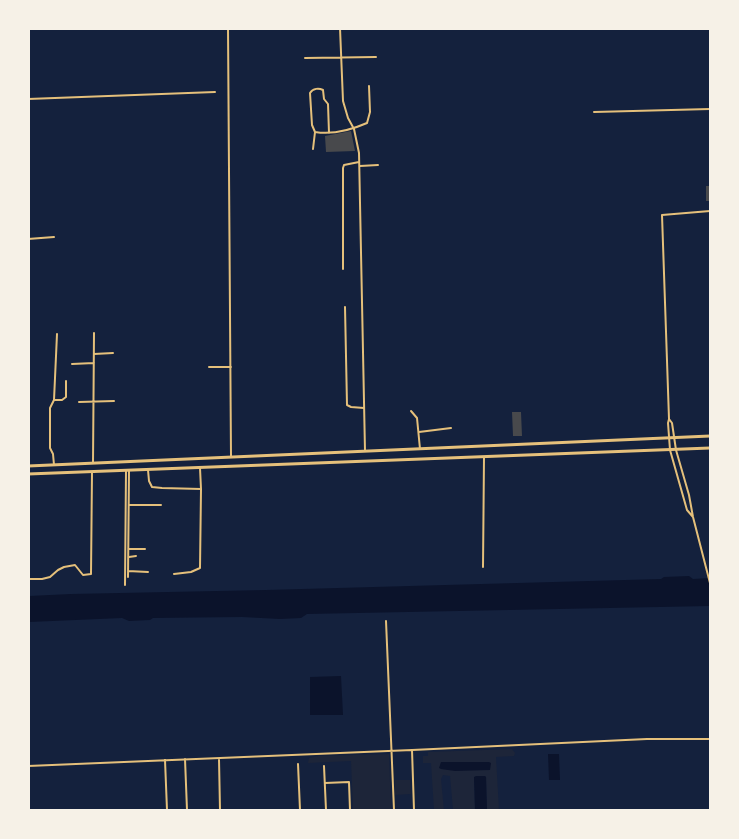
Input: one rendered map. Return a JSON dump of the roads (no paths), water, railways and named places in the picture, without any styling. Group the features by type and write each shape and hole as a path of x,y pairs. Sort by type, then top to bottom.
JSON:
{"main road":[{"path":"28,466 711,436"},
{"path":"28,474 711,448"},
{"path":"176,460 176,469"}],"street":[{"path":"28,29 34,28"},
{"path":"228,28 231,457"},
{"path":"340,28 343,101 354,129 359,153 365,451"},
{"path":"305,58 376,57"},
{"path":"315,132 329,133 354,129 367,123 369,86"},
{"path":"313,149 315,132 312,125 310,93 313,89 322,89 324,99 328,104 329,133"},
{"path":"28,99 215,92"},
{"path":"594,112 711,109"},
{"path":"343,269 344,165 378,165"},
{"path":"693,517 687,510 670,450 662,215 711,211"},
{"path":"28,238 54,237"},
{"path":"345,307 347,405 364,408"},
{"path":"93,463 94,333"},
{"path":"54,465 50,448 50,408 54,400 57,334"},
{"path":"94,354 113,353"},
{"path":"72,364 94,363"},
{"path":"209,367 231,367"},
{"path":"54,400 62,400 66,397 66,381"},
{"path":"79,402 114,401"},
{"path":"411,411 417,418 420,449"},
{"path":"669,419 672,423 676,450 690,496 693,517 711,583"},
{"path":"419,432 451,428"},
{"path":"483,567 484,457"},
{"path":"174,574 191,572 200,568 200,468"},
{"path":"148,470 153,487 201,489"},
{"path":"128,471 128,577"},
{"path":"124,585 128,471"},
{"path":"28,579 50,577 64,567 75,565 83,575 91,574 92,472"},
{"path":"678,478 684,475"},
{"path":"684,498 690,496"},
{"path":"129,506 161,505"},
{"path":"129,549 145,549"},
{"path":"129,557 136,556"},
{"path":"128,571 148,572"},
{"path":"386,621 394,810"},
{"path":"28,766 646,739 711,739"},
{"path":"412,750 414,810"},
{"path":"219,758 220,810"},
{"path":"185,759 187,810"},
{"path":"165,760 167,810"},
{"path":"298,764 300,810"},
{"path":"324,766 326,810"},
{"path":"325,783 349,782 350,810"}]}
